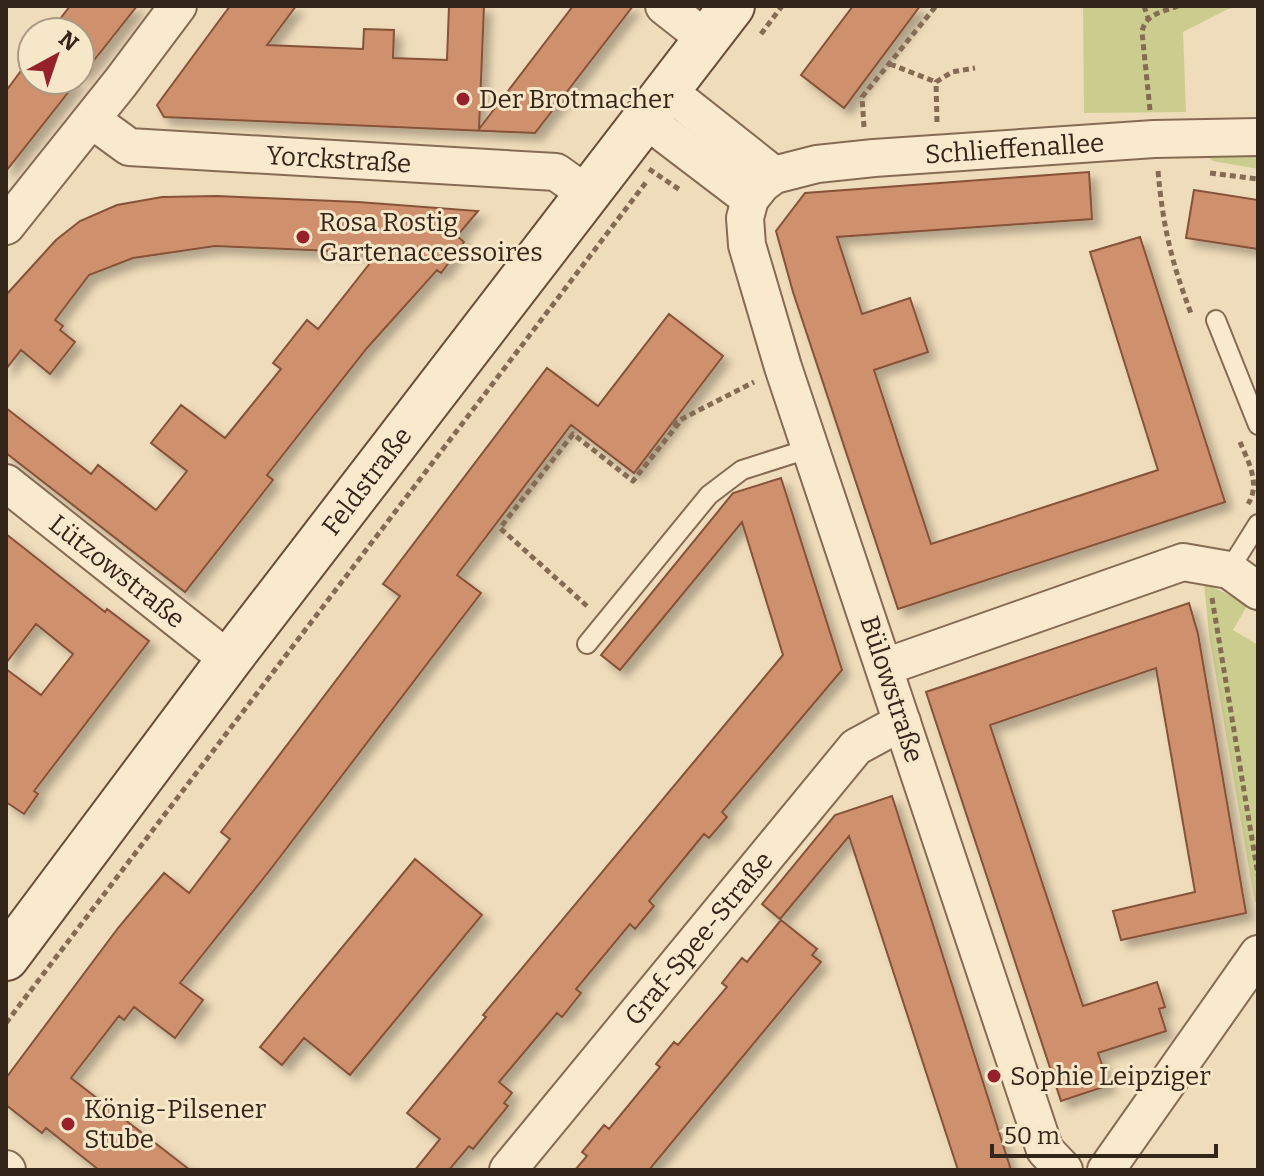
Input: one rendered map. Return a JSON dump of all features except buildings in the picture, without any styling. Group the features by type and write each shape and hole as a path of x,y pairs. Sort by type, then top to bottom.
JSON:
{"street":[{"path":"6,226 92,120 178,6"},
{"path":"664,6 731,28"},
{"name":"Feldstraße","path":"6,958 229,660 587,194 662,117 731,28"},
{"path":"662,117 762,187"},
{"path":"662,117 762,187"},
{"name":"Yorckstraße","path":"92,120 129,147 556,172 587,194"},
{"name":"Schlieffenallee","path":"762,187 817,164 1154,139 1258,137"},
{"name":"Bülowstraße","path":"762,187 745,218 747,245 783,367 1045,1150 1064,1170"},
{"name":"Lützowstraße","path":"6,483 229,660"},
{"path":"885,667 1183,562 1219,568 1258,591"},
{"name":"Graf-Spee-Straße","path":"508,1170 856,747 902,722"},
{"path":"1106,1170 1258,954"}],"lane":[{"path":"1216,320 1258,425"},
{"path":"587,644 709,495 742,470 811,448"},
{"path":"1219,568 1258,524"}],"path":[{"path":"731,28 782,6"},
{"path":"863,113 862,97 936,6"},
{"path":"1144,6 1148,18"},
{"path":"1154,139 1143,23 1178,6"},
{"path":"890,64 936,82"},
{"path":"936,82 952,72 975,68"},
{"path":"936,82 939,153"},
{"path":"6,1023 643,188 662,117"},
{"path":"672,424 783,367"},
{"path":"605,622 500,528 573,434 633,481 682,419"},
{"path":"1219,568 1208,576 1258,875"}],"green space":[{"path":"1083,6 1241,6 1228,9 1183,32 1186,112 1084,113"},
{"path":"1213,153 1258,155 1258,169 1213,161 1210,158"},
{"path":"1204,583 1248,604 1233,630 1258,645 1258,898 1255,903 1209,635"}],"place":[{"name":"Der Brotmacher","path":"463,99"},
{"name":"Rosa Rostig Gartenaccessoires","path":"303,237"},
{"name":"Sophie Leipziger","path":"994,1076"},
{"name":"König-Pilsener Stube","path":"68,1124"}]}
